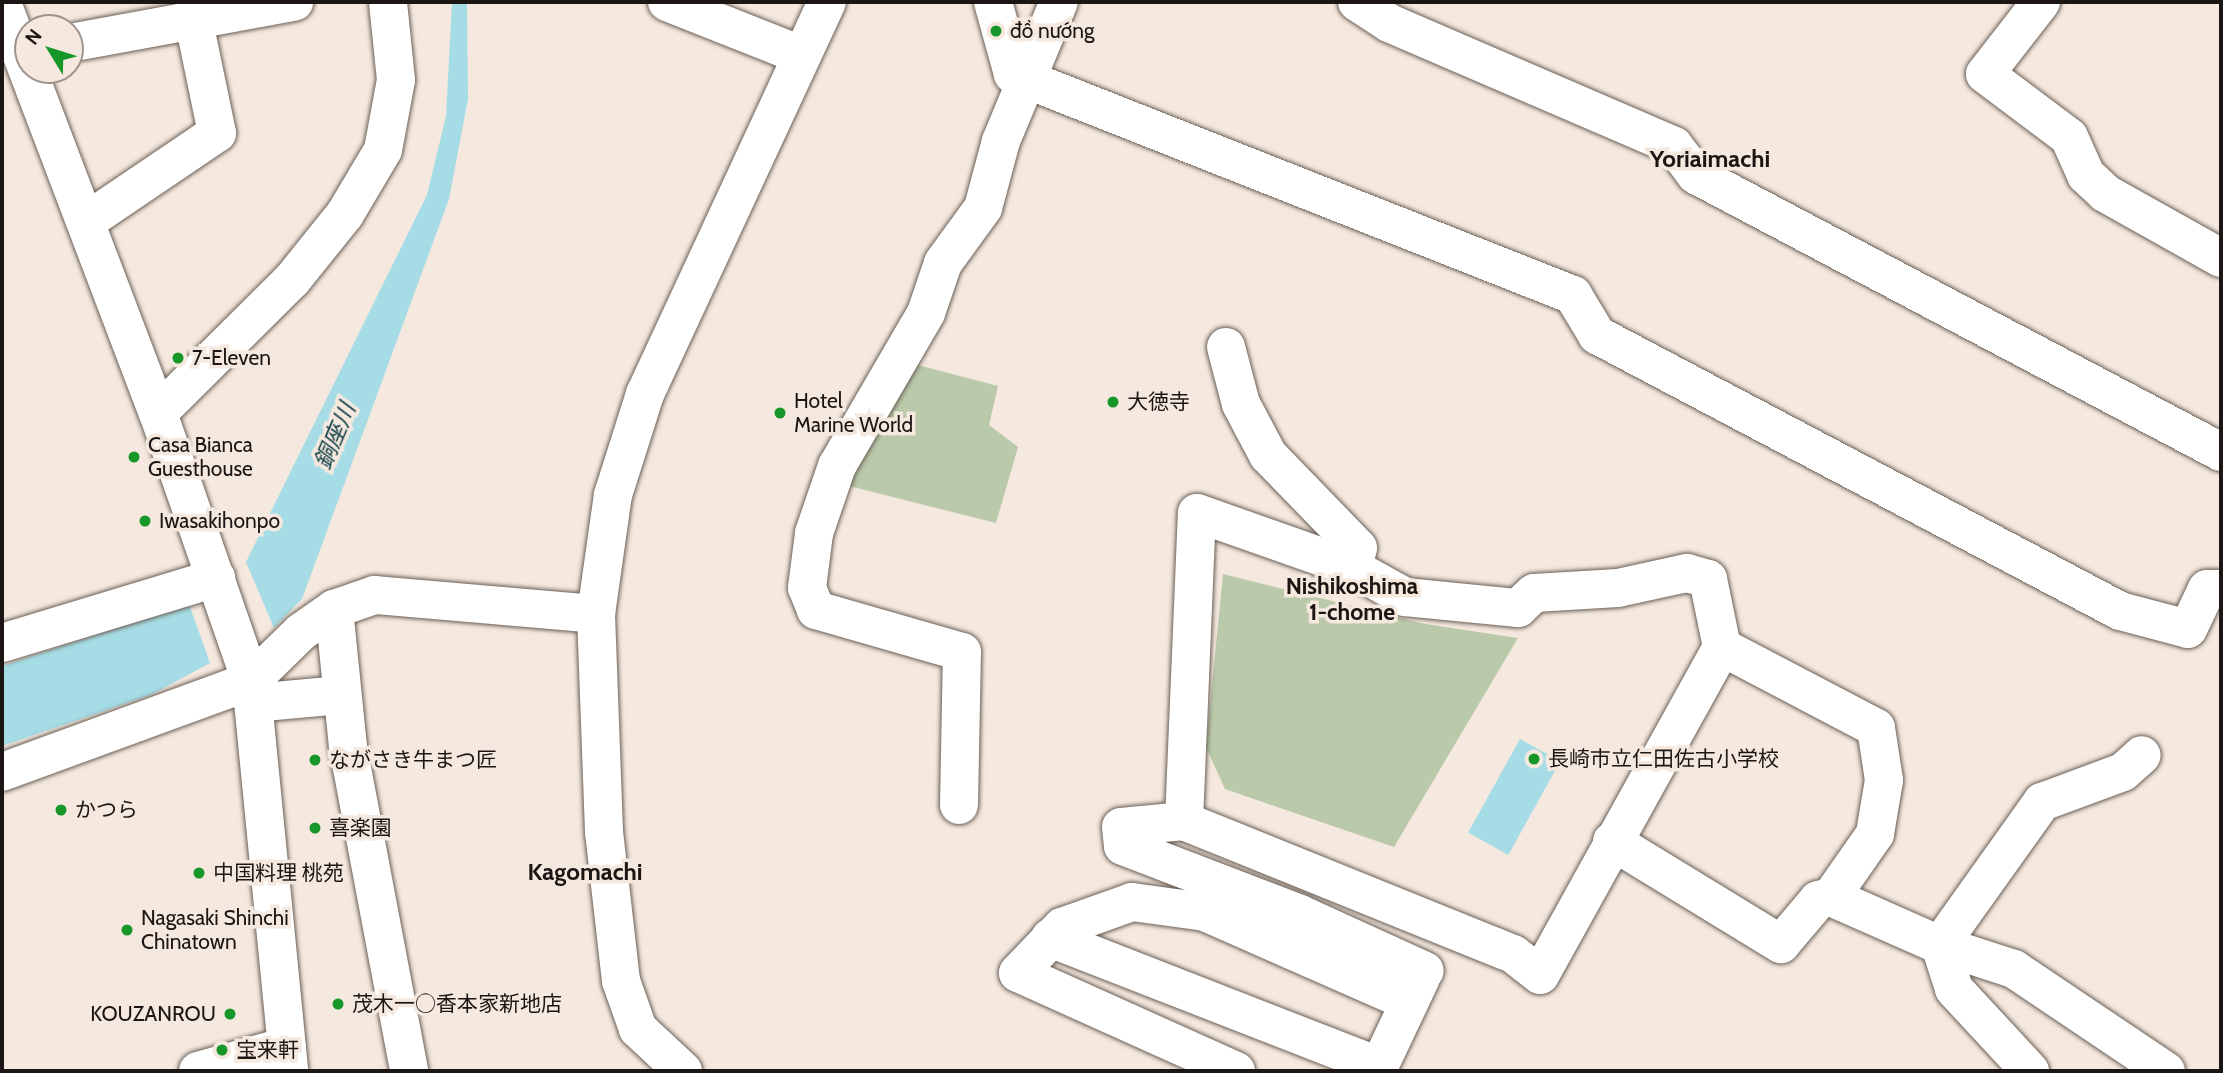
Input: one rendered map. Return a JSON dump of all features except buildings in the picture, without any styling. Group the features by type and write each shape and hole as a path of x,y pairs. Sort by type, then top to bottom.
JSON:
{"street":[{"path":"84,41 194,22 254,5 294,2"},
{"path":"158,413 292,280 345,214 383,150 396,80 388,2"},
{"path":"667,2 801,55"},
{"path":"683,1071 638,1029 621,981 604,832 596,614 613,495 645,394 827,2"},
{"path":"993,2 1013,74 1027,77 1573,295 1597,335 2120,611 2188,629 2207,589 2221,589"},
{"path":"959,805 962,652 816,610 807,588 814,533 837,466 926,313 943,263 984,208 1027,77 1059,2"},
{"path":"2041,2 1984,74 2069,137 2086,175 2105,193 2221,258"},
{"path":"2,3 14,45"},
{"path":"1361,3 1389,23 1674,146 1696,175 2221,452"},
{"path":"87,221 217,133 194,22"},
{"path":"29,84 87,221 158,413 216,578 252,692 288,1059 198,1071"},
{"path":"1226,347 1241,404 1268,455 1358,548 1353,569"},
{"path":"1184,821 1197,513 1353,569 1405,597 1518,608 1534,593 1618,588 1687,573 1708,579 1722,647 1540,975 1513,954 1184,821 1121,827 1123,846 1300,914 1425,974"},
{"path":"2,643 216,578"},
{"path":"252,692 334,609 375,595 596,614"},
{"path":"334,609 341,695 408,1071"},
{"path":"1722,647 1876,728 1884,780 1875,834 1831,897"},
{"path":"2,772 252,692 341,695"},
{"path":"1940,945 2042,802 2123,772 2142,755"},
{"path":"1612,841 1781,944 1818,900 1831,897 1940,945 2042,982 2166,1071"},
{"path":"1236,1071 1018,973 1050,938 1080,916 1132,902 1205,912 1425,974"},
{"path":"1050,938 1378,1068 1425,974"},
{"path":"1940,945 1954,989 2030,1071"}],"green space":[{"path":"914,364 998,386 989,425 1018,447 996,523 845,485"},
{"path":"1223,574 1425,624 1518,638 1394,847 1225,789 1206,747"}],"water":[{"name":"銅座川","path":"452,2 467,2 468,99 449,199 302,599 274,628 260,618 210,663 151,695 2,746 2,666 189,604 246,562 427,195 446,116"},
{"path":"1520,739 1560,761 1508,855 1468,833"}],"pier":[{"path":"246,562 274,628 261,622 210,663 189,604"}],"place":[{"name":"đồ nướng","path":"996,31"},
{"name":"7-Eleven","path":"178,358"},
{"name":"大徳寺","path":"1113,402"},
{"name":"Hotel Marine World","path":"780,413"},
{"name":"Casa Bianca Guesthouse","path":"134,457"},
{"name":"Iwasakihonpo","path":"145,521"},
{"name":"長崎市立仁田佐古小学校","path":"1534,759"},
{"name":"ながさき牛まつ匠","path":"315,760"},
{"name":"かつら","path":"61,810"},
{"name":"喜楽園","path":"315,828"},
{"name":"中国料理 桃苑","path":"199,873"},
{"name":"Nagasaki Shinchi Chinatown","path":"127,930"},
{"name":"茂木一○香本家新地店","path":"338,1004"},
{"name":"KOUZANROU","path":"230,1014"},
{"name":"宝来軒","path":"222,1050"}],"district":[{"name":"Yoriaimachi","path":"1710,159"},
{"name":"Nishikoshima 1-chome","path":"1352,599"},
{"name":"Kagomachi","path":"585,872"}]}
